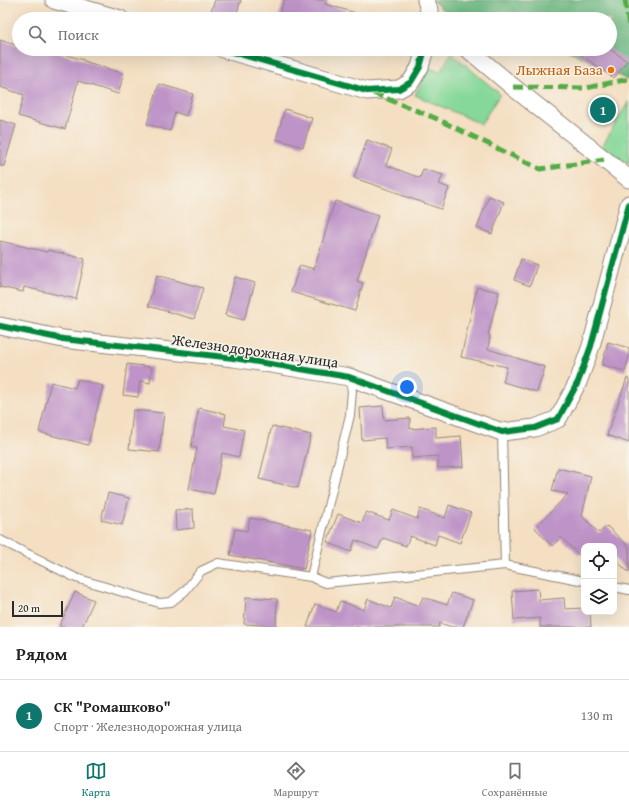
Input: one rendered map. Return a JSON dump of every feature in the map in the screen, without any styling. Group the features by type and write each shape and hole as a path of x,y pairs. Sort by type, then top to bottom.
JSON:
{"street":[{"path":"54,0 96,12"},
{"path":"247,56 367,91 399,89 411,82 420,66 423,56"},
{"path":"476,56 512,87 629,179"},
{"name":"Железнодорожная улица","path":"0,326 63,339 234,358 349,377 502,432 536,428 558,419 578,382 591,346 629,204"}],"lane":[{"path":"311,577 350,415 352,390 349,377"},
{"path":"502,432 505,565"},
{"path":"0,540 76,578 159,603 172,602 185,591 201,571 218,563 311,577 326,583 505,565 581,580"},
{"path":"617,588 629,590"}],"green space":[{"path":"432,0 629,0 629,81 580,56 617,56 617,12 445,12"},
{"path":"449,56 455,56 500,94 481,124 415,95 429,68 440,72"},
{"path":"629,101 629,163 601,148"}],"building":[{"path":"215,0 241,0 237,12 211,11"},
{"path":"284,0 327,0 325,4 353,12 280,12"},
{"path":"0,40 12,44 12,56 69,56 124,74 118,94 78,81 65,129 18,116 24,95 0,87"},
{"name":"Лыжная База","path":"617,54 627,61 614,78 582,56 617,56"},
{"path":"159,84 193,94 186,116 175,112 170,131 147,124"},
{"path":"285,109 312,118 303,147 276,139"},
{"path":"0,120 16,125 4,166 0,166"},
{"path":"367,140 392,149 386,165 420,178 423,169 443,175 439,184 449,188 441,209 354,178"},
{"path":"489,196 504,202 492,234 477,228"},
{"path":"335,201 378,215 357,281 363,283 355,311 291,292 300,265 314,269"},
{"path":"0,241 85,259 76,299 24,287 23,292 0,287"},
{"path":"521,259 537,265 530,286 514,280"},
{"path":"157,275 203,288 194,319 148,306"},
{"path":"235,277 255,283 244,320 225,315"},
{"path":"477,287 499,292 488,335 490,335 488,349 545,367 537,392 503,382 507,367 461,357"},
{"path":"608,342 629,348 629,357 625,371 602,365"},
{"path":"127,364 152,367 150,383 140,381 138,397 123,395"},
{"path":"627,378 629,379 629,443 607,435"},
{"path":"78,379 103,386 88,445 39,432 51,382 75,388"},
{"path":"383,406 384,420 410,418 410,429 436,427 436,438 461,436 463,467 438,468 438,456 412,458 412,447 386,449 385,438 362,440 360,408"},
{"path":"199,408 226,414 224,426 244,430 239,457 222,453 214,494 189,489 197,448 191,447"},
{"path":"133,410 164,413 159,452 129,449"},
{"path":"272,426 311,435 298,488 259,479"},
{"path":"558,468 591,476 582,516 599,533 607,526 629,547 629,573 617,561 617,543 581,543 581,553 579,555 561,537 552,546 535,528 568,494 552,491"},
{"path":"108,493 129,498 122,525 101,520"},
{"path":"449,505 471,513 460,543 438,535 435,545 410,536 406,546 383,538 378,549 355,540 351,552 327,542 338,514 362,523 366,512 389,520 393,510 417,519 420,509 445,518"},
{"path":"193,509 194,528 176,530 175,510"},
{"path":"250,518 312,530 304,569 230,555 235,529 247,531"},
{"path":"538,589 539,600 564,598 565,609 581,608 581,615 590,615 591,627 540,627 540,618 514,620 512,591"},
{"path":"75,592 94,600 82,627 59,627"},
{"path":"452,593 473,600 463,627 452,627 440,623 439,627 307,627 315,604 336,612 340,601 364,610 368,599 391,608 395,597 419,606 423,597 447,605"},
{"path":"246,597 277,599 276,626 244,624"}],"marked path":[{"path":"625,0 629,27"},
{"path":"513,87 586,88 629,79"},
{"path":"373,93 435,118 540,169 604,160"}],"cycle path":[{"path":"247,56 367,91 399,89 411,82 420,67 423,56"},
{"path":"0,326 63,339 234,358 349,377 502,432 535,428 558,419 578,382 591,346 629,204"}],"place":[{"name":"Лыжная База","path":"611,70"},
{"name":"СК \"Ромашково\"","path":"603,110"}]}
